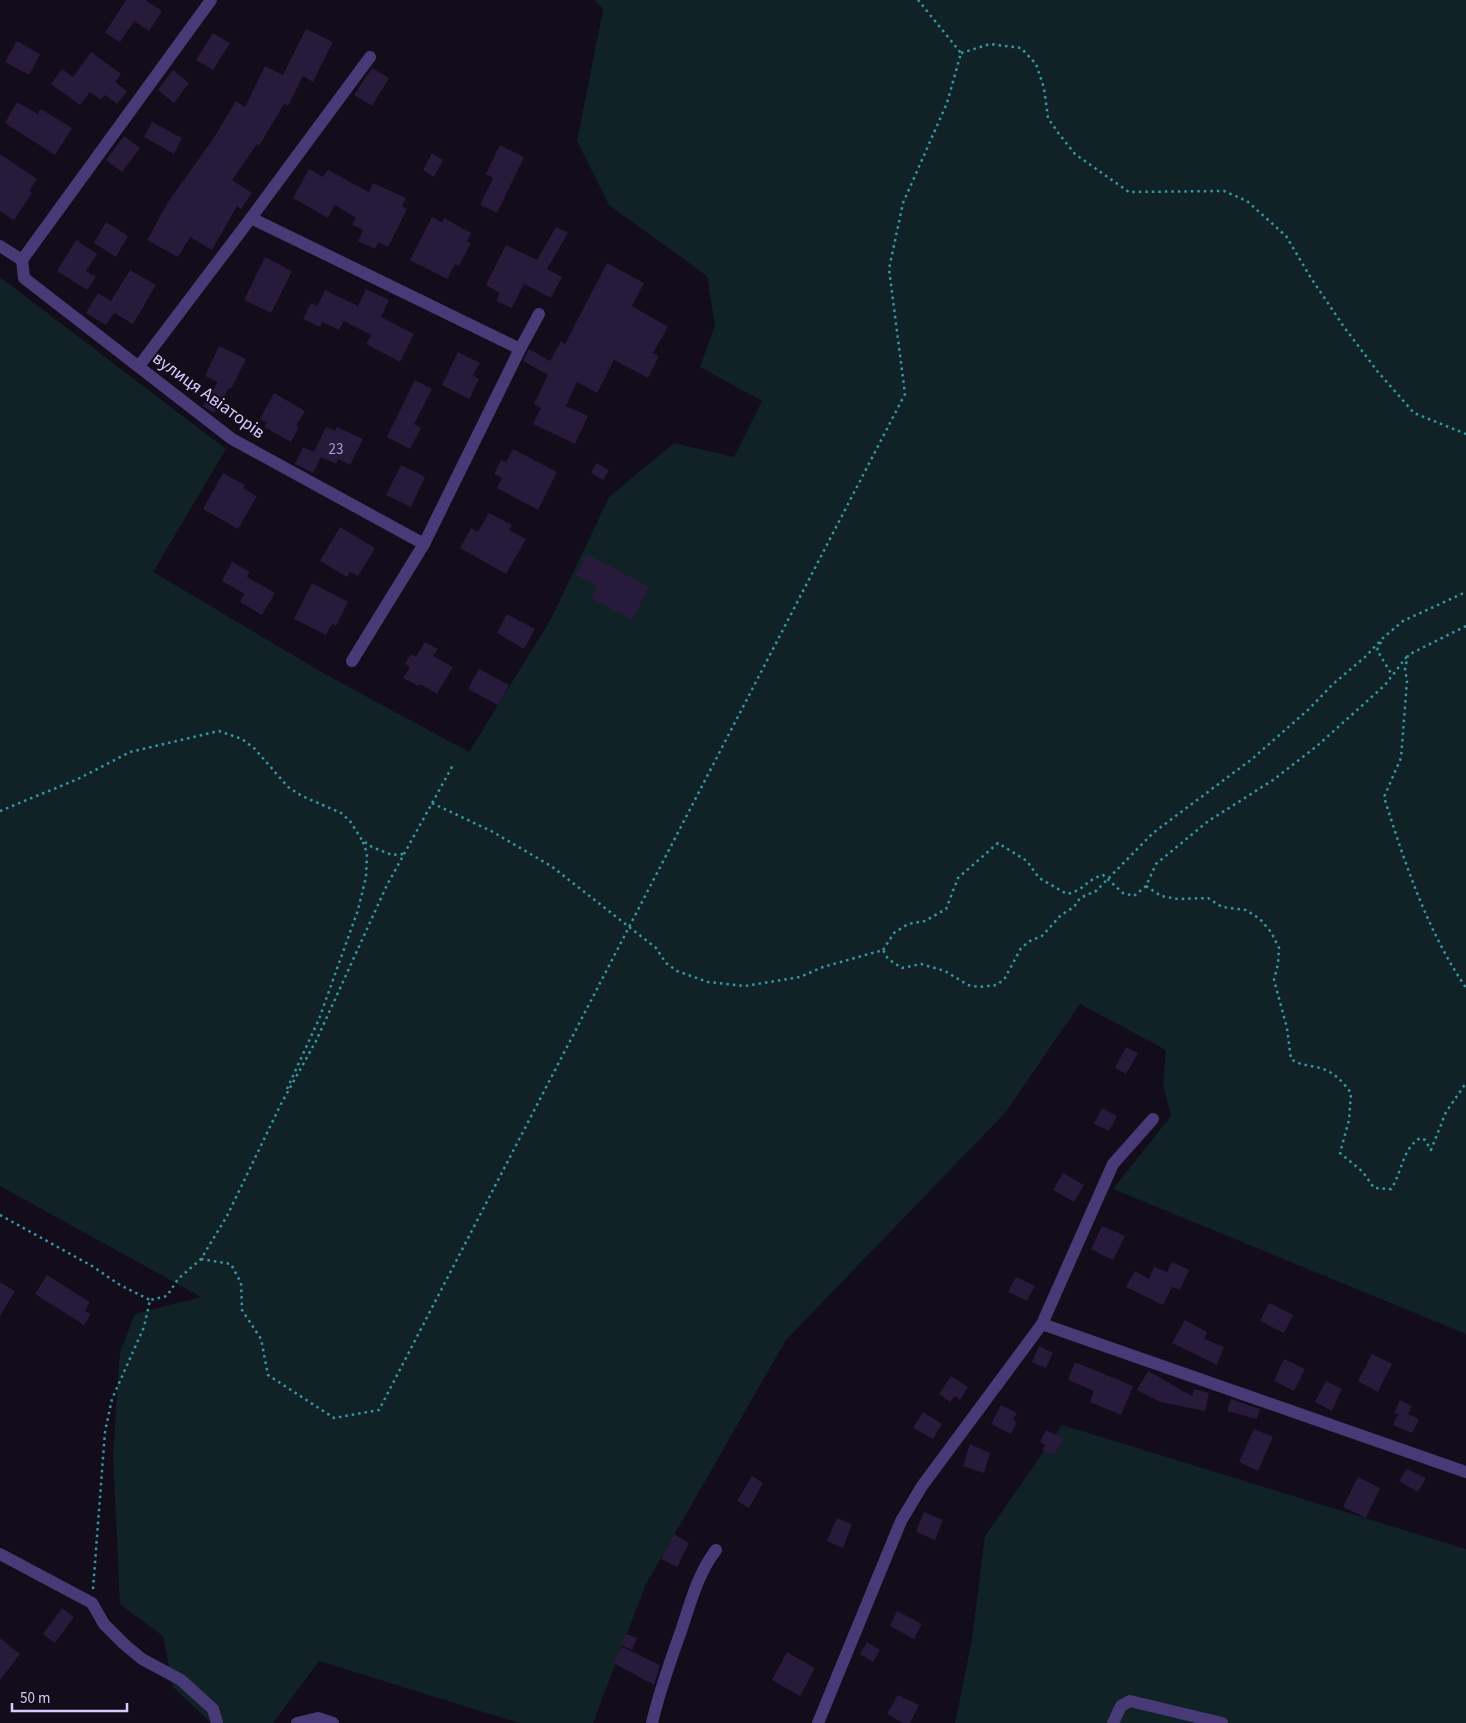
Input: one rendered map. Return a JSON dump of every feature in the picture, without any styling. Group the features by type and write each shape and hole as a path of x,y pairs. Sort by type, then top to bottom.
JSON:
{"street":[{"path":"0,246 22,260 212,0"},
{"path":"138,366 251,218 370,56"},
{"path":"251,218 520,349"},
{"name":"вулиця Авіаторів","path":"22,260 24,278 232,439 424,544"},
{"path":"352,662 424,544 539,314"},
{"path":"818,1723 901,1522 922,1486 1042,1324 1113,1164 1154,1119"},
{"path":"1042,1324 1466,1472"},
{"path":"652,1723 657,1700 692,1599 709,1559 716,1550"},
{"path":"0,1554 92,1603 104,1624 124,1644 142,1659 182,1680 214,1709 218,1723"},
{"path":"1113,1723 1121,1706 1130,1701 1222,1723"},
{"path":"297,1723 318,1718 333,1723"}],"path":[{"path":"918,0 960,53"},
{"path":"960,53 990,44 1021,48 1036,64 1044,88 1048,118 1059,134 1075,154 1128,192 1224,191 1247,201 1286,236 1310,278 1344,327 1378,372 1414,413 1466,434"},
{"path":"201,1259 231,1264 240,1283 242,1310 261,1339 268,1374 334,1418 379,1410 905,394 889,269 903,203 947,103 960,53"},
{"path":"883,950 888,959 902,968 921,964 944,971 968,985 979,987 997,985 1005,978 1021,948 1030,941 1042,936 1061,915 1074,907 1080,898 1096,891 1110,879 1153,833 1252,759 1309,709 1333,684 1365,658 1383,638 1403,621 1466,592"},
{"path":"432,803 493,832 551,866 656,948 666,963 677,970 708,982 734,985 786,981 800,977 823,966 883,950 894,933 908,924 925,921 946,909 958,878 998,843 1026,861 1038,878 1067,894 1079,891 1099,876 1104,875 1123,893 1134,896 1146,886 1156,864 1207,822 1273,780 1317,746 1353,711 1379,691 1408,655 1466,626"},
{"path":"1383,638 1377,650 1392,675"},
{"path":"1408,655 1405,669 1407,681 1401,758 1384,797 1409,876 1450,963 1466,988"},
{"path":"0,811 78,780 130,752 219,731 242,739 255,749 288,787 302,796 342,813 362,840 367,853 366,877 358,910 319,1018 281,1104 227,1216 201,1259 178,1279 166,1296 150,1300 120,1285 92,1266 0,1215"},
{"path":"281,1104 316,1041 387,885 453,765"},
{"path":"362,840 372,847 392,855 404,854"},
{"path":"1146,886 1161,896 1178,899 1208,898 1222,907 1246,910 1260,919 1271,932 1278,948 1278,964 1274,980 1287,1028 1291,1059 1298,1064 1328,1071 1344,1084 1351,1093 1349,1120 1340,1152 1363,1172 1374,1188 1391,1189 1401,1165 1414,1142 1420,1138 1425,1140 1431,1150 1446,1112 1466,1083"},
{"path":"92,1603 105,1432 112,1399 144,1327 150,1300"}],"shaded area":[{"path":"594,0 1466,0 1466,1334 1113,1189 1171,1116 1163,1085 1166,1050 1080,1004 1005,1113 786,1340 646,1584 593,1723 519,1723 319,1661 273,1723 211,1723 173,1687 163,1636 120,1604 113,1455 120,1352 135,1314 201,1297 0,1186 0,277 226,449 153,572 325,674 469,752 551,619 609,497 674,443 734,457 762,401 700,367 715,325 707,276 609,205 577,141 603,9"},
{"path":"1062,1425 1466,1549 1466,1723 955,1723 972,1640 985,1536"}],"building":[{"path":"126,0 145,0 162,11 149,31 134,21 120,42 105,33"},
{"path":"306,29 333,42 313,82 303,76 288,106 284,104 259,146 257,144 232,180 252,193 241,209 237,206 212,250 190,237 178,257 147,240 168,202 213,139 236,101 245,107 265,66 283,75"},
{"path":"213,33 230,43 213,70 196,60"},
{"path":"17,41 40,54 29,75 5,62"},
{"path":"91,52 121,74 115,82 127,91 117,104 105,95 101,100 90,92 80,105 51,84 62,69 73,77"},
{"path":"372,68 389,78 372,106 354,95"},
{"path":"173,70 189,83 174,103 158,90"},
{"path":"17,102 38,114 41,109 72,128 55,155 5,123"},
{"path":"152,122 182,138 174,154 144,137"},
{"path":"124,136 140,148 122,172 106,160"},
{"path":"500,145 524,157 497,213 480,205 493,178 486,174"},
{"path":"432,153 443,160 434,177 423,170"},
{"path":"0,154 37,179 29,191 32,193 14,220 0,211"},
{"path":"309,169 323,177 328,170 369,192 373,183 406,198 402,206 407,209 388,247 378,242 375,249 358,241 363,230 352,225 356,218 335,205 328,218 293,198"},
{"path":"432,217 442,222 444,218 471,233 467,242 471,243 459,266 455,264 447,279 410,260"},
{"path":"106,222 128,236 116,257 94,243"},
{"path":"556,227 568,233 547,269 562,277 551,298 524,284 512,308 496,301 500,293 486,285 506,245 537,260"},
{"path":"76,240 97,254 86,271 96,277 87,290 57,271"},
{"path":"265,257 292,271 271,313 244,300"},
{"path":"607,263 644,283 632,306 668,327 653,353 659,356 648,378 614,360 597,393 577,382 566,406 588,416 575,444 533,424 541,408 534,404 548,375 523,361 529,349 550,361 561,341 565,344"},
{"path":"130,270 156,285 133,324 114,313 106,325 86,313 98,293 111,301"},
{"path":"366,289 389,300 381,317 414,334 400,362 366,344 371,335 344,321 339,330 322,322 320,327 303,319 311,303 317,306 325,290 358,306"},
{"path":"219,346 246,359 231,389 229,388 214,413 203,406 218,382 205,376"},
{"path":"458,352 480,363 473,375 479,379 469,399 442,385"},
{"path":"415,380 432,389 414,424 421,428 410,449 387,437"},
{"path":"274,393 305,411 296,426 299,427 291,442 264,427 267,423 260,419"},
{"path":"326,427 335,431 337,427 363,439 350,465 338,459 336,464 321,457 313,473 295,464 303,447 314,452"},
{"path":"513,449 557,472 538,510 497,488 502,478 494,474 501,460 506,462"},
{"path":"596,463 609,470 603,480 591,473"},
{"path":"401,465 425,477 411,507 386,495"},
{"path":"223,473 245,485 243,488 257,496 238,529 203,509"},
{"path":"489,513 512,525 509,530 526,539 506,574 460,548 471,528 478,532"},
{"path":"340,527 375,548 358,576 350,572 347,577 320,561"},
{"path":"587,554 649,587 632,620 591,598 597,586 576,575"},
{"path":"232,562 250,572 247,577 275,593 262,615 240,602 245,594 222,581"},
{"path":"312,583 348,602 336,626 332,624 326,635 294,619"},
{"path":"507,614 535,629 524,649 497,633"},
{"path":"425,642 438,649 433,656 453,667 437,694 420,684 418,686 403,678 410,667 405,664 411,654 416,657"},
{"path":"479,669 509,685 498,705 468,689"},
{"path":"1126,1047 1138,1053 1126,1074 1115,1068"},
{"path":"1102,1108 1117,1116 1109,1131 1094,1124"},
{"path":"1063,1173 1084,1185 1074,1202 1053,1190"},
{"path":"1102,1226 1125,1236 1113,1260 1091,1249"},
{"path":"1172,1262 1189,1270 1180,1290 1172,1287 1163,1305 1126,1287 1135,1271 1149,1279 1154,1267 1167,1272"},
{"path":"47,1275 90,1302 85,1311 91,1314 84,1325 35,1294"},
{"path":"1016,1277 1035,1286 1027,1301 1008,1292"},
{"path":"0,1282 15,1291 0,1316"},
{"path":"1269,1303 1293,1315 1284,1333 1260,1321"},
{"path":"1185,1320 1207,1332 1204,1339 1224,1347 1217,1365 1172,1343"},
{"path":"1039,1346 1053,1353 1046,1368 1032,1362"},
{"path":"1372,1354 1392,1364 1378,1392 1358,1381"},
{"path":"1284,1359 1305,1369 1294,1391 1274,1381"},
{"path":"1075,1362 1133,1386 1121,1415 1090,1402 1094,1391 1068,1380"},
{"path":"1148,1371 1192,1396 1194,1389 1209,1393 1205,1411 1160,1402 1137,1390"},
{"path":"951,1376 968,1387 960,1400 955,1396 950,1402 939,1394"},
{"path":"1326,1381 1342,1389 1332,1411 1315,1402"},
{"path":"1231,1399 1260,1409 1257,1419 1227,1411"},
{"path":"1400,1400 1412,1406 1408,1414 1419,1419 1412,1433 1393,1425 1398,1414 1394,1413"},
{"path":"1001,1405 1017,1413 1013,1420 1017,1422 1011,1434 991,1424"},
{"path":"923,1412 942,1424 933,1439 913,1428"},
{"path":"1254,1429 1273,1437 1258,1471 1239,1462"},
{"path":"1046,1430 1064,1439 1054,1455 1042,1450 1045,1445 1040,1442"},
{"path":"970,1444 990,1453 984,1473 963,1466"},
{"path":"1407,1469 1426,1478 1418,1492 1399,1481"},
{"path":"752,1476 763,1483 749,1508 737,1501"},
{"path":"1358,1477 1380,1488 1366,1518 1343,1507"},
{"path":"924,1512 943,1520 935,1540 916,1532"},
{"path":"837,1518 852,1524 843,1548 827,1541"},
{"path":"674,1534 689,1543 677,1567 661,1559"},
{"path":"62,1608 74,1617 55,1643 43,1634"},
{"path":"897,1611 922,1624 914,1639 890,1626"},
{"path":"626,1634 637,1638 632,1650 621,1645"},
{"path":"0,1638 20,1654 0,1680"},
{"path":"867,1642 880,1650 873,1662 860,1654"},
{"path":"622,1647 660,1665 654,1685 613,1663"},
{"path":"787,1652 815,1668 800,1696 772,1680"},
{"path":"898,1695 919,1705 910,1723 903,1723 887,1714"}]}
